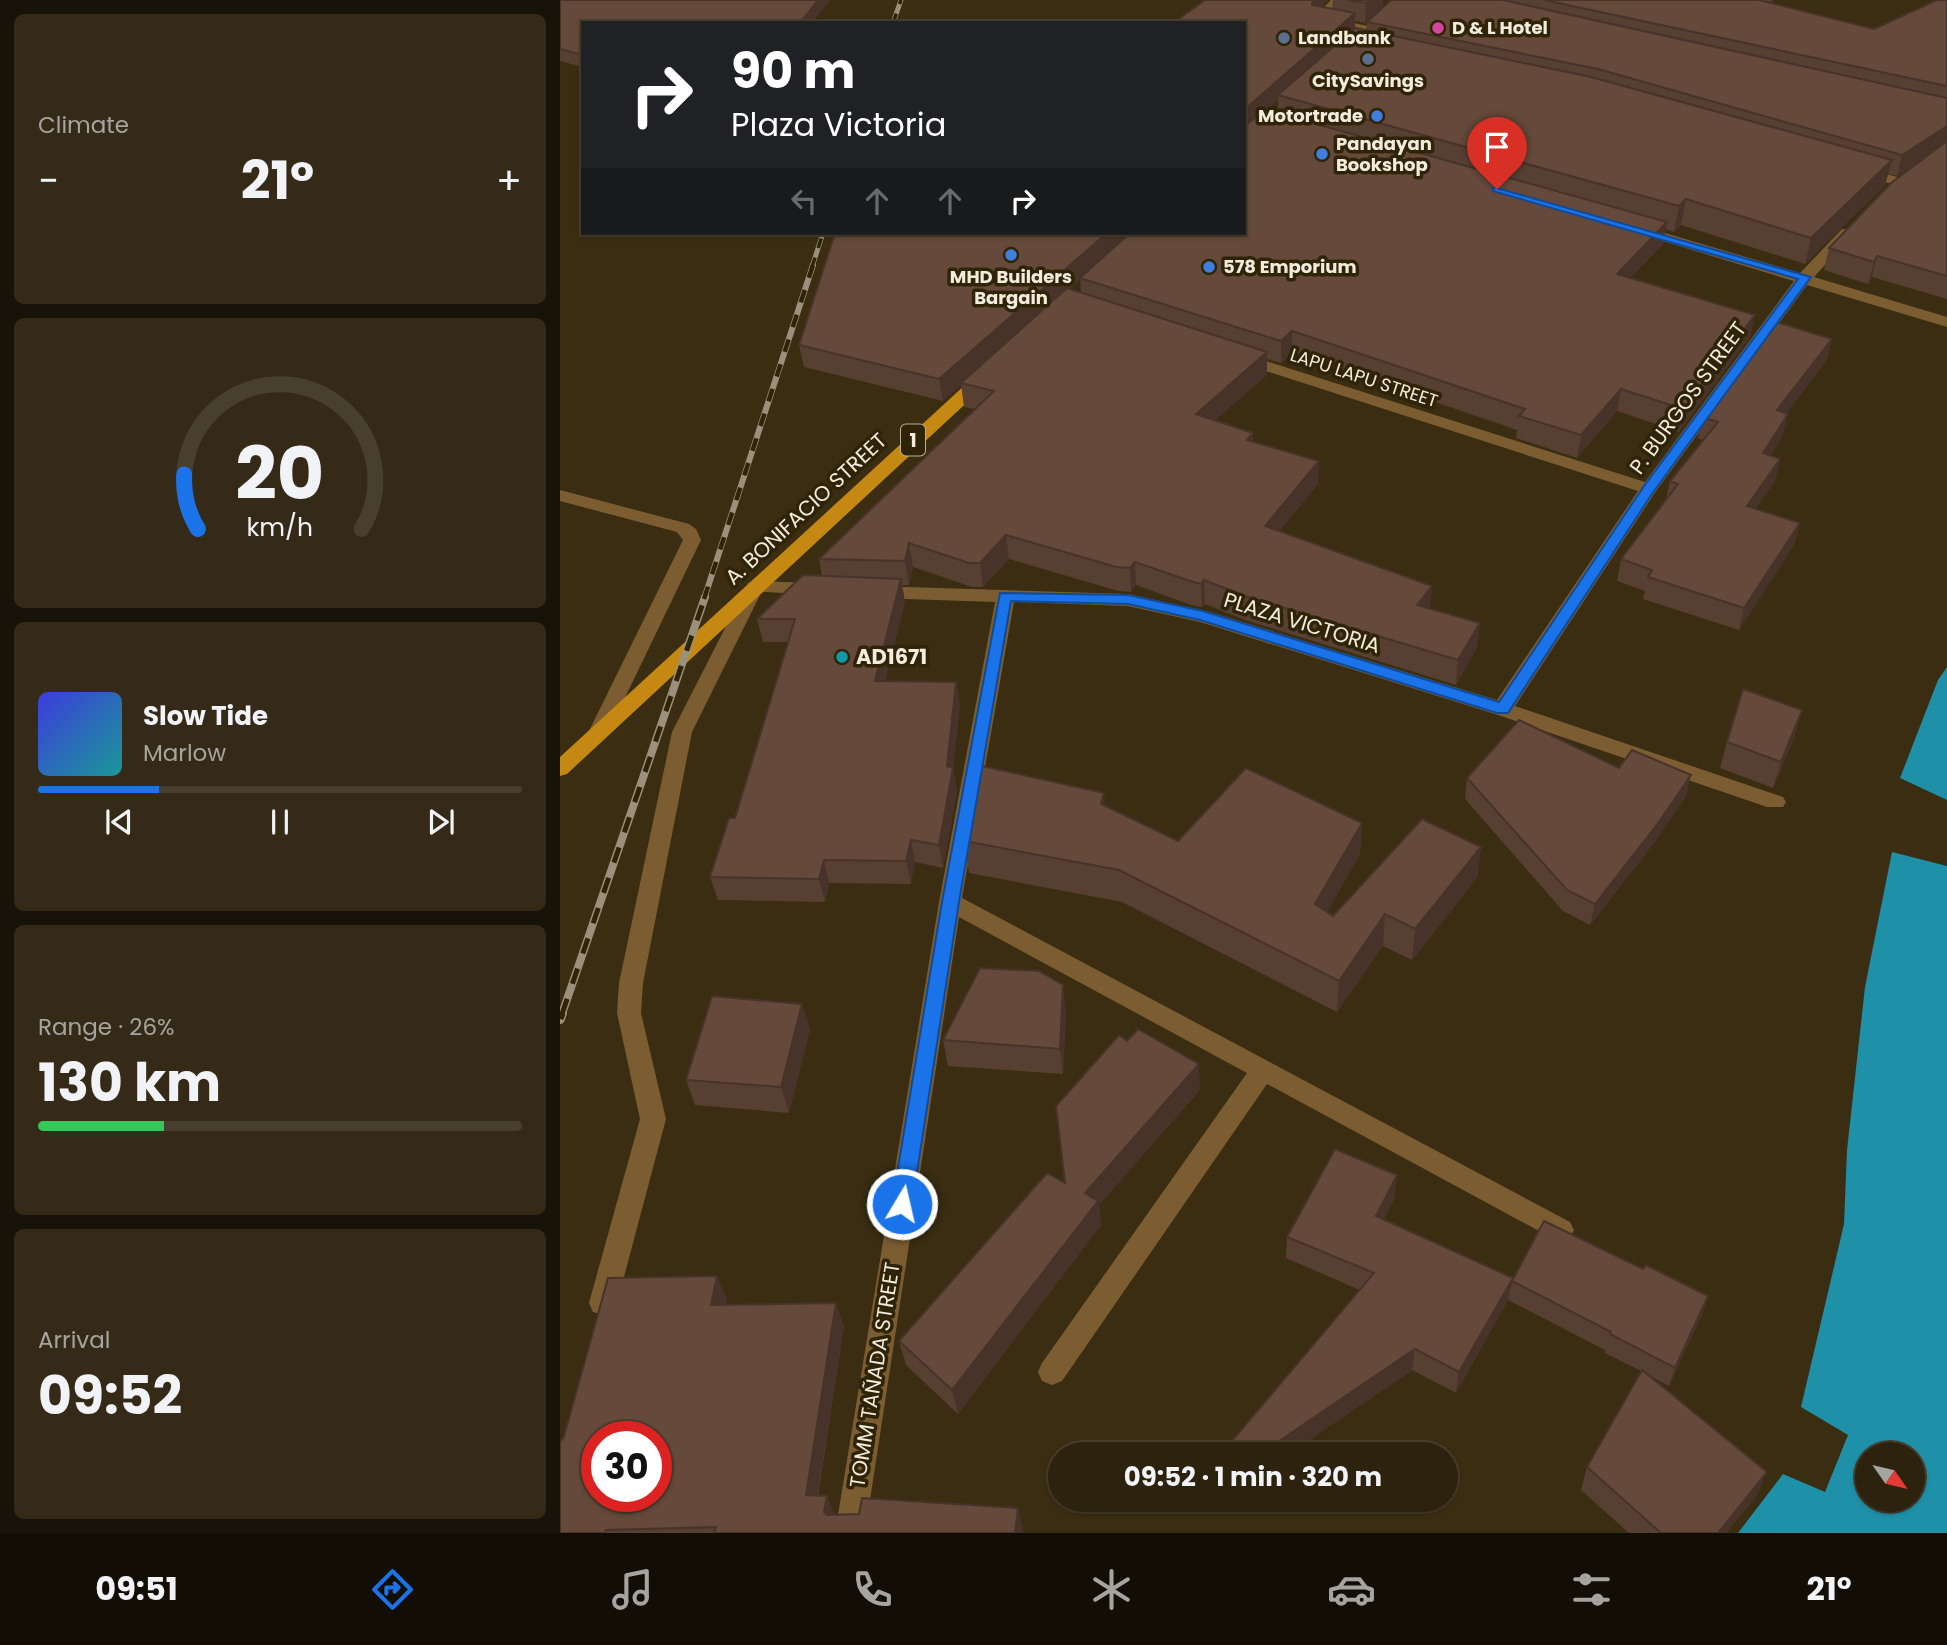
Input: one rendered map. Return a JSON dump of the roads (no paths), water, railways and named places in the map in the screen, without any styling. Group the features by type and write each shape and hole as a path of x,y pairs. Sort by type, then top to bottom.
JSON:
{"main road":[{"path":"1353,45 1374,26"},
{"name":"A. BONIFACIO STREET","path":"597,735 998,365"},
{"name":"1","path":"560,769 597,735"}],"street":[{"path":"1338,0 1318,20 1374,26"},
{"path":"1838,165 1904,183"},
{"path":"1887,194 1920,169"},
{"name":"P. BURGOS STREET","path":"1502,709 1649,489 1805,277 1860,219"},
{"path":"1621,224 1805,277 1947,322"},
{"name":"LAPU LAPU STREET","path":"1226,354 1649,489"},
{"path":"560,495 683,528 690,533 692,540 597,735"},
{"path":"597,1324 653,1119 629,1013 631,983 682,732 755,587"},
{"name":"PLAZA VICTORIA","path":"755,587 1128,600 1203,616 1502,709 1775,802"},
{"name":"TOMM TAÑADA STREET","path":"850,1533 950,902 1005,597"},
{"path":"950,902 1561,1230"},
{"path":"1052,1372 1263,1070"}],"water":[{"path":"1947,667 1947,800 1900,778 1938,680"},
{"path":"1892,852 1947,866 1947,1533 1738,1533 1783,1474 1825,1492 1848,1435 1801,1407 1844,1224 1847,1150 1865,987"}],"railway":[{"path":"894,21 901,0"},
{"path":"812,267 822,235"},
{"path":"704,599 813,265"},
{"path":"562,1014 705,597"},
{"path":"560,1019 562,1013"}],"place":[{"name":"D & L Hotel","path":"1438,28"},
{"name":"Landbank","path":"1284,38"},
{"name":"CitySavings","path":"1368,59"},
{"name":"Motortrade","path":"1377,116"},
{"name":"Pandayan Bookshop","path":"1322,154"},
{"name":"MHD Builders Bargain","path":"1011,255"},
{"name":"578 Emporium","path":"1209,267"},
{"name":"AD1671","path":"842,657"}]}
